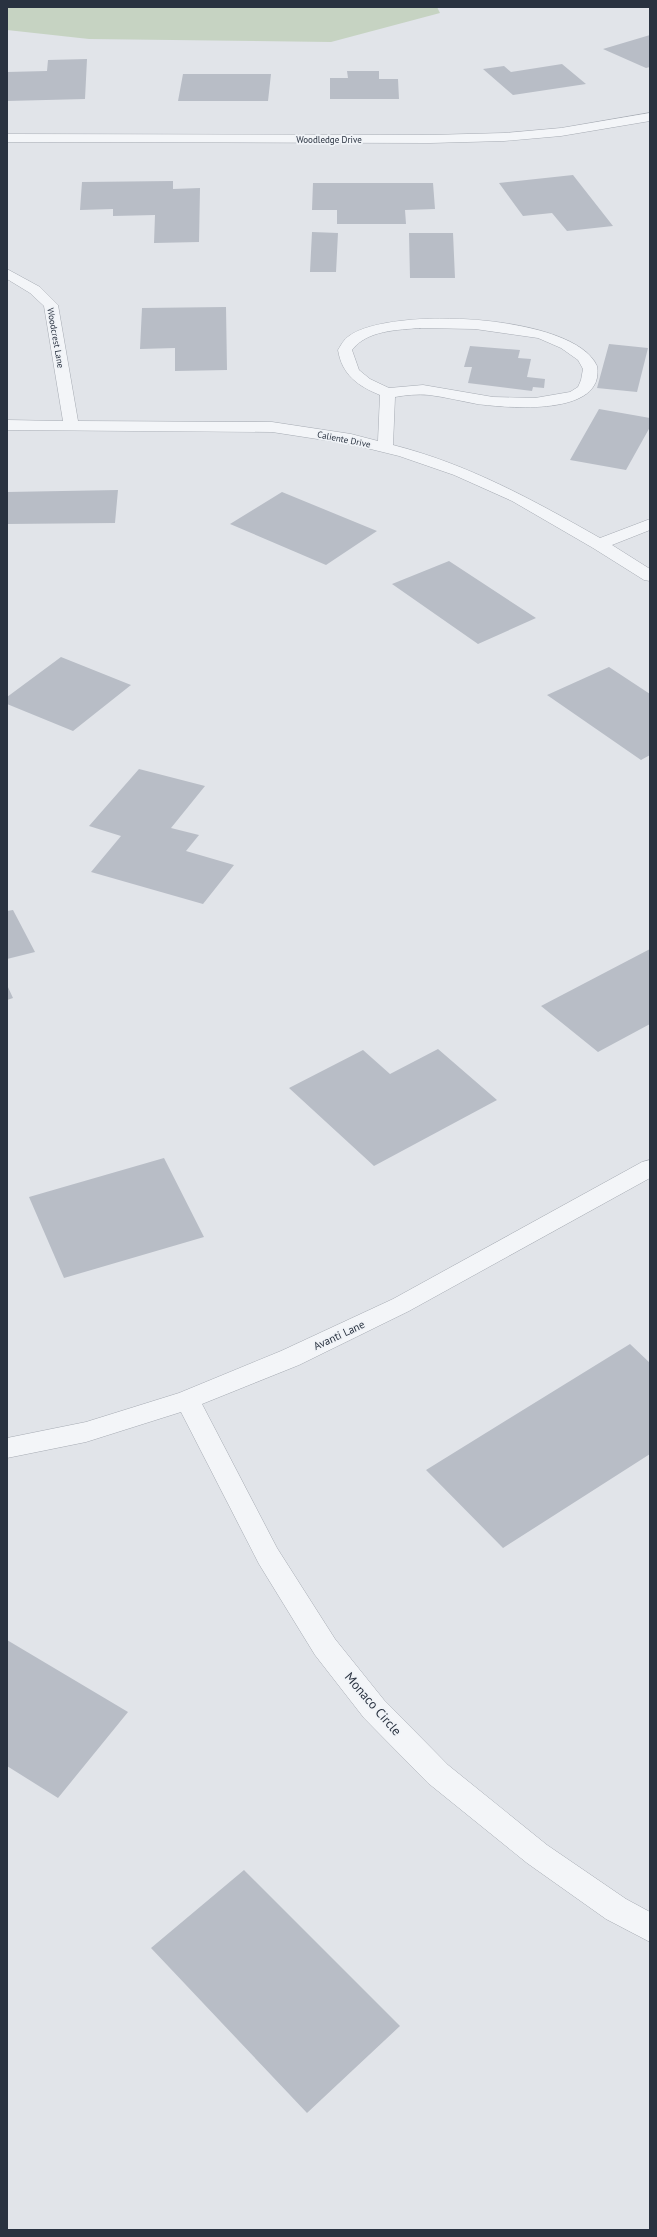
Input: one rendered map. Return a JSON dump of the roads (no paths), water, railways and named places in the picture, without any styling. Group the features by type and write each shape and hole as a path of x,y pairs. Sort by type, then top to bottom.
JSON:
{"street":[{"name":"Woodledge Drive","path":"7,138 430,139 504,137 561,132 650,117"},
{"name":"Woodcrest Lane","path":"7,272 36,290 51,305 71,425"},
{"path":"454,324 512,329 542,335 565,344 585,357 591,366 589,382 582,391 571,397 544,402 484,400 423,390 387,394 359,380 346,362 345,350 354,339 369,332 397,326 454,324"},
{"path":"385,448 388,400 387,394"},
{"name":"Caliente Drive","path":"7,425 272,427 350,439 385,448 460,472 518,498 599,544 650,576"},
{"path":"599,544 650,524"},
{"name":"Avanti Lane","path":"7,1448 86,1432 187,1400 290,1358 401,1306 650,1168"},
{"name":"Monaco Circle","path":"187,1400 268,1556 325,1647 374,1709 438,1774 537,1854 616,1909 650,1928"}]}
